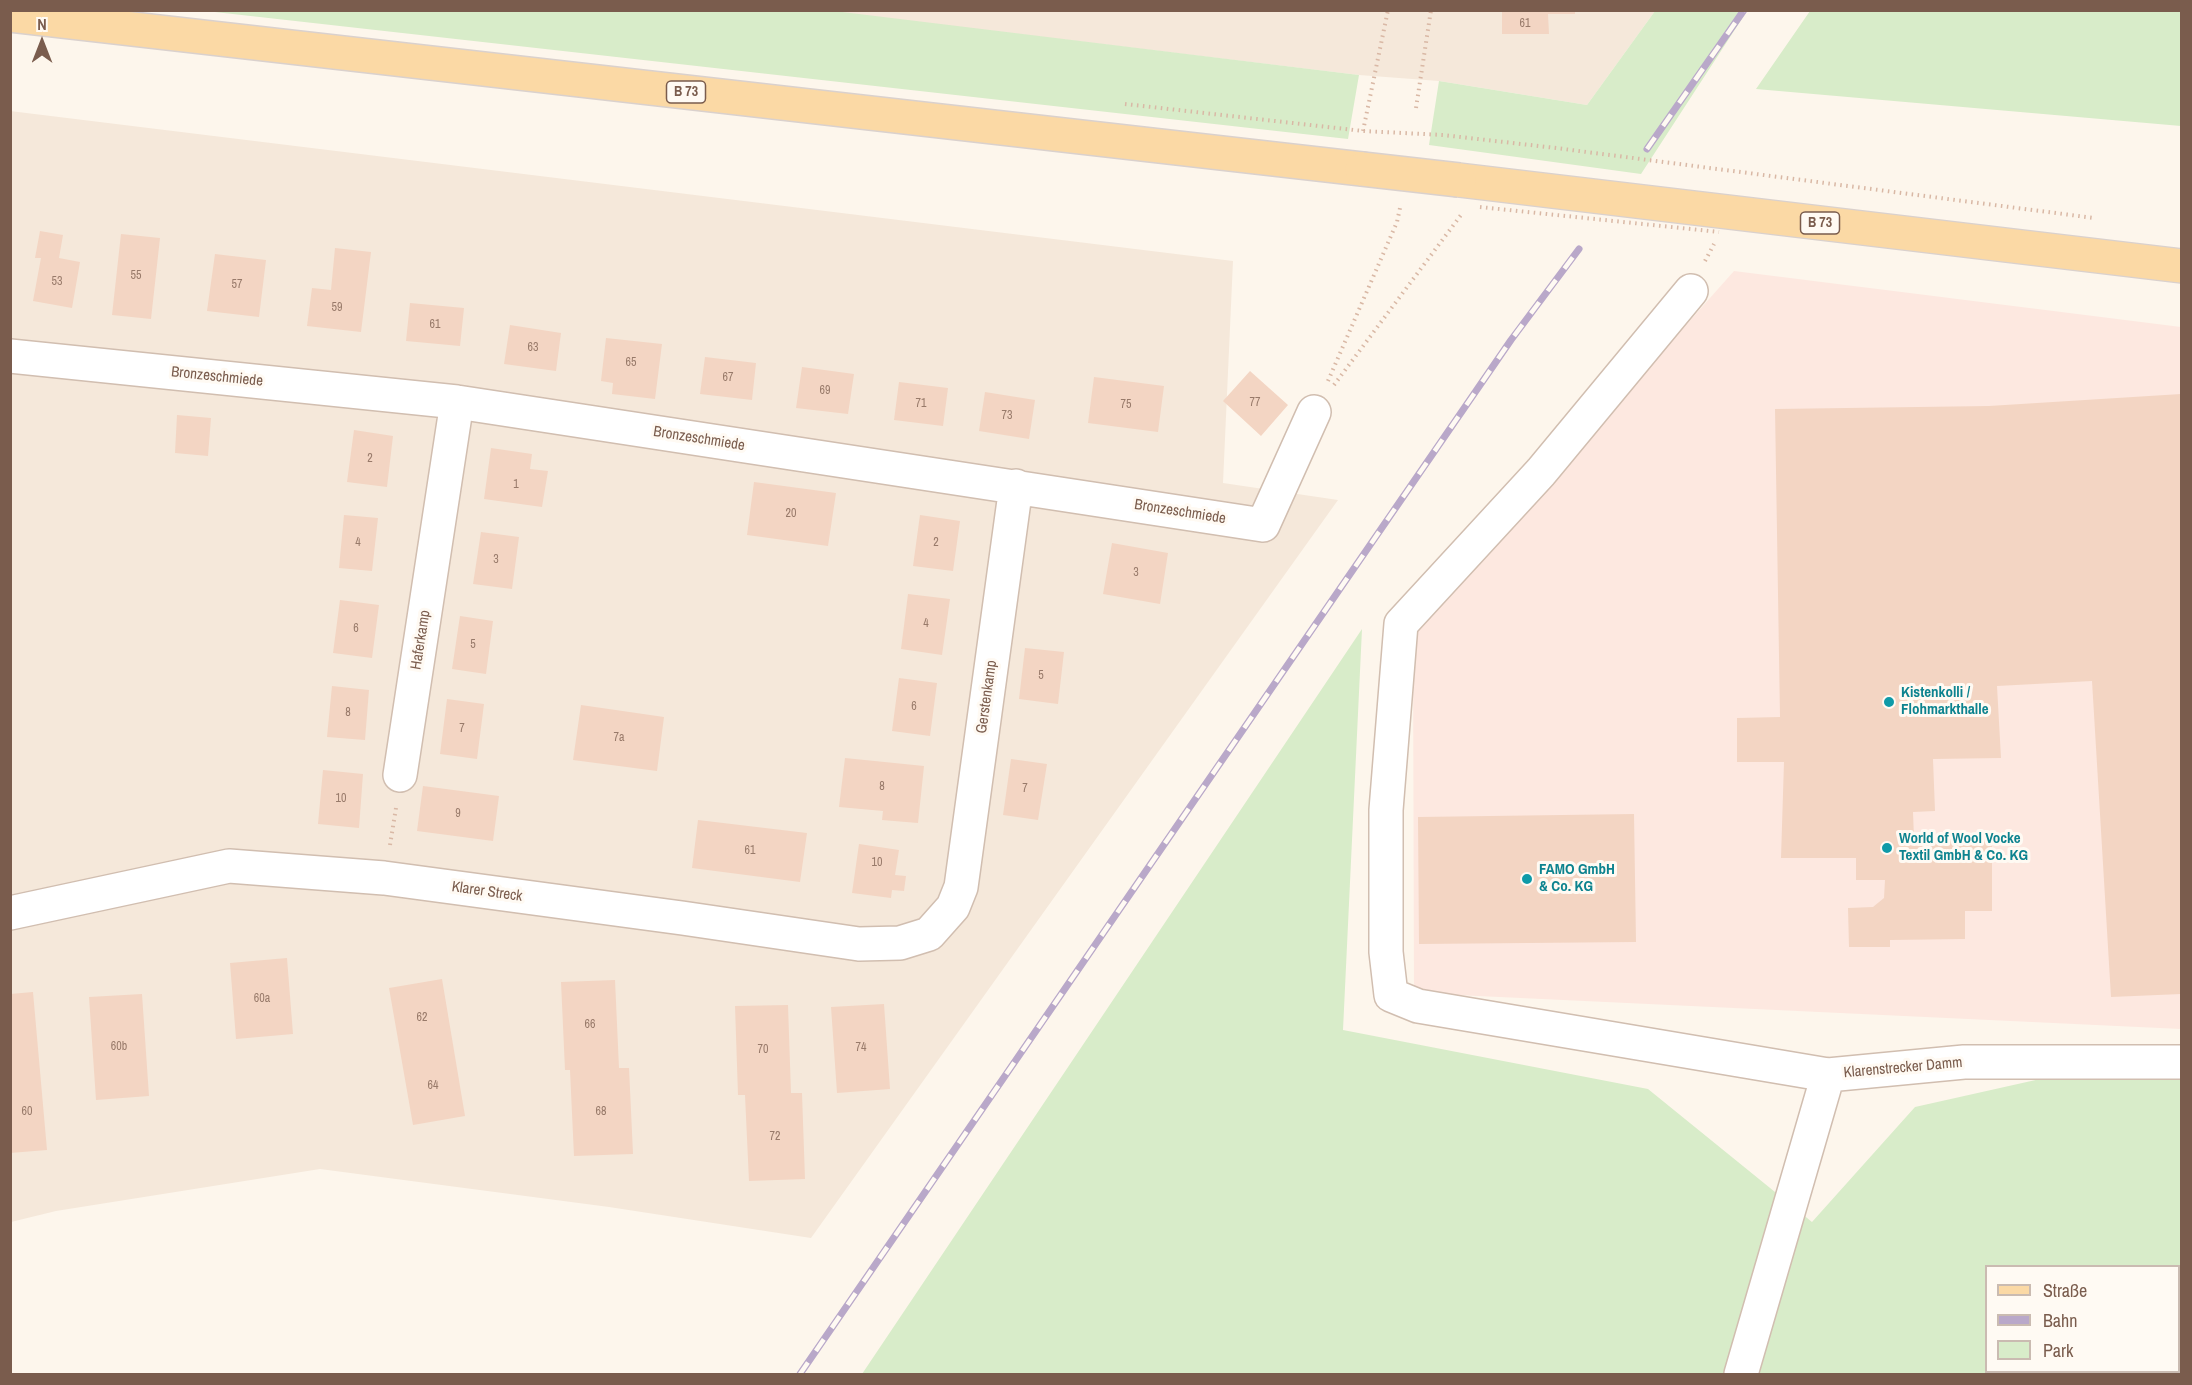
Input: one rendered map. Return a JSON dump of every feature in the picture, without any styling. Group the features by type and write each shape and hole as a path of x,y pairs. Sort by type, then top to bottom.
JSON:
{"main road":[{"name":"B 73","path":"10,15 1362,169 1463,193 2181,266"}],"street":[{"path":"1691,291 1541,472 1401,624 1386,810 1386,952 1391,994 1418,1006 1828,1075"},
{"name":"Bronzeschmiede","path":"10,356 457,402 1263,525 1314,412"},
{"name":"Haferkamp","path":"400,775 457,402"},
{"name":"Gerstenkamp","path":"953,907 961,887 1016,486"},
{"name":"Klarer Streck","path":"10,913 229,866 384,879 859,944 900,943 929,934 953,907"},
{"name":"Klarenstrecker Damm","path":"1741,1374 1828,1075 1964,1062 2181,1062"}],"path":[{"path":"1388,10 1363,130 1443,135 1545,147 2100,218"},
{"path":"1416,108 1431,10"},
{"path":"1314,412 1463,193"},
{"path":"1314,412 1397,222 1400,205"},
{"path":"1479,207 1719,232"},
{"path":"384,879 400,775"}],"shaded area":[{"path":"826,11 1655,11 1587,105 1439,81 1359,75"},
{"path":"10,111 1233,261 1223,483 1338,500 811,1238 609,1207 320,1169 56,1211 11,1222"},
{"path":"1734,271 2181,327 2181,1029 1414,993 1413,632"}],"green space":[{"path":"826,10 1359,75 1348,139 206,11"},
{"path":"1655,11 1747,11 1641,174 1429,145 1439,81 1587,105"},
{"path":"1810,11 2181,11 2181,126 1756,89"},
{"path":"1362,629 1343,1030 1648,1089 1812,1222 1915,1107 2058,1075 2181,1075 2181,1374 862,1374"}],"building":[{"path":"1502,10 1575,10 1575,14 1548,14 1549,34 1502,34"},
{"path":"40,231 63,235 59,258 80,262 72,308 33,301 41,258 35,258"},
{"path":"121,234 160,238 151,319 112,315"},
{"path":"335,248 371,252 361,332 307,326 312,288 331,290"},
{"path":"215,254 266,260 259,317 207,311"},
{"path":"410,303 464,308 460,346 406,341"},
{"path":"510,325 561,333 556,371 504,364"},
{"path":"606,338 662,344 655,399 612,394 613,383 601,381"},
{"path":"705,357 756,363 752,400 700,394"},
{"path":"802,367 854,374 848,414 796,408"},
{"path":"1250,371 1288,405 1261,436 1223,401"},
{"path":"1094,377 1164,386 1158,432 1088,423"},
{"path":"899,382 948,388 943,426 894,420"},
{"path":"985,392 1035,400 1029,439 979,431"},
{"name":"Kistenkolli / Flohmarkthalle","path":"2181,394 2181,994 2111,997 2092,681 1997,686 2001,758 1933,759 1935,811 1913,812 1914,838 1992,838 1992,911 1965,911 1965,939 1890,940 1890,947 1849,947 1848,908 1873,907 1884,898 1885,880 1856,880 1856,858 1781,858 1784,762 1737,762 1737,718 1780,717 1775,409 1989,406"},
{"path":"177,415 211,418 208,456 175,453"},
{"path":"354,430 393,436 387,487 347,482"},
{"path":"491,448 532,454 530,469 548,471 542,507 484,499"},
{"path":"754,482 836,493 828,546 747,535"},
{"path":"344,515 378,518 372,571 339,568"},
{"path":"920,515 960,521 953,571 913,566"},
{"path":"481,532 519,537 512,589 473,584"},
{"path":"1112,543 1168,553 1160,604 1103,594"},
{"path":"908,594 950,599 942,655 901,649"},
{"path":"340,600 379,605 372,658 333,653"},
{"path":"460,616 493,621 486,674 452,669"},
{"path":"1025,648 1064,652 1058,704 1019,699"},
{"path":"899,678 937,683 930,736 892,731"},
{"path":"332,686 369,690 365,740 327,737"},
{"path":"447,699 484,704 477,759 440,754"},
{"path":"581,705 664,717 657,771 573,760"},
{"path":"845,758 924,766 918,823 882,820 883,811 839,807"},
{"path":"1011,759 1047,764 1038,820 1003,815"},
{"path":"323,770 363,774 359,828 318,824"},
{"path":"423,786 499,796 493,841 417,831"},
{"name":"FAMO GmbH & Co. KG","path":"1634,814 1636,942 1419,944 1418,817"},
{"path":"698,820 807,833 800,882 692,868"},
{"path":"859,844 899,850 895,875 906,876 904,891 892,890 891,898 852,893"},
{"path":"287,958 293,1034 236,1039 230,963"},
{"path":"442,979 465,1116 413,1125 389,988"},
{"path":"615,980 619,1068 629,1068 633,1154 574,1156 570,1070 565,1070 561,982"},
{"path":"33,992 47,1150 10,1153 10,994"},
{"path":"142,994 149,1096 96,1100 89,997"},
{"path":"884,1004 890,1089 837,1093 831,1007"},
{"path":"788,1005 791,1093 802,1093 805,1179 749,1181 745,1095 738,1095 735,1006"}],"railway":[{"path":"1647,149 1744,10"},
{"path":"800,1374 1511,340 1579,249"}],"place":[{"name":"Kistenkolli / Flohmarkthalle","path":"1889,702"},
{"name":"World of Wool Vocke Textil GmbH & Co. KG","path":"1887,848"},
{"name":"FAMO GmbH & Co. KG","path":"1527,879"}]}
